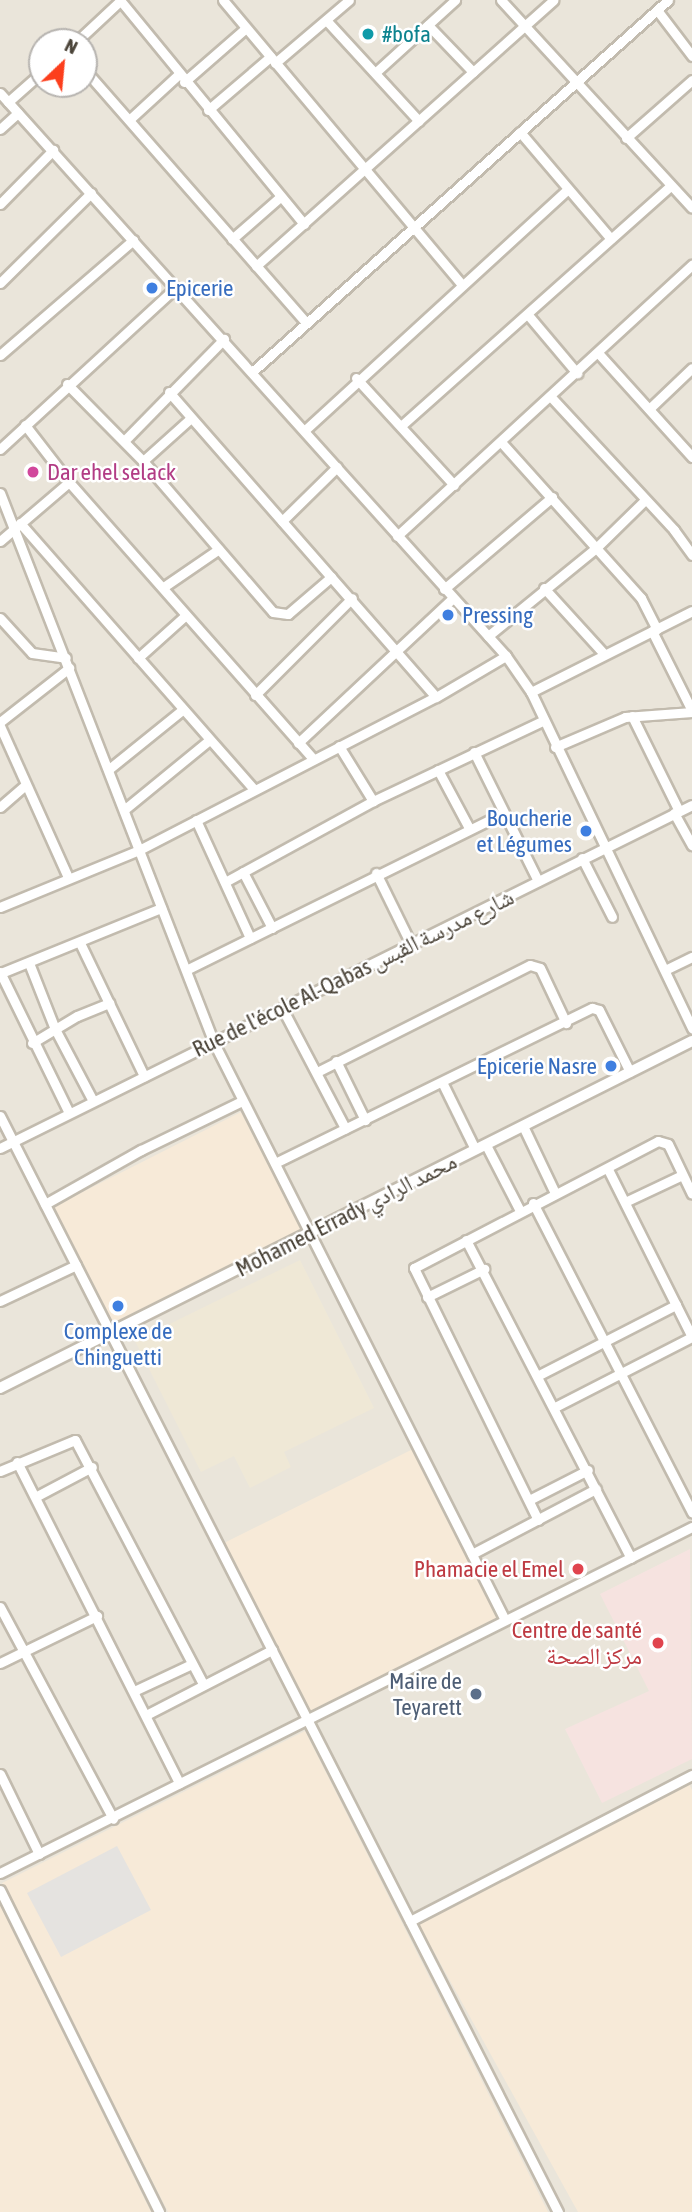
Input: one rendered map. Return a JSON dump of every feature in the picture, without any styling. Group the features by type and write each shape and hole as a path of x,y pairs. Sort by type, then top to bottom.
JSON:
{"street":[{"path":"91,28 120,0 181,78 304,224"},
{"path":"223,0 461,284"},
{"path":"230,8 239,0"},
{"path":"208,110 349,0"},
{"path":"376,72 455,0"},
{"path":"501,0 669,187 692,208"},
{"path":"256,266 554,0"},
{"path":"252,372 667,0"},
{"path":"657,10 692,56"},
{"path":"326,20 419,121"},
{"path":"428,25 473,72"},
{"path":"129,120 246,28"},
{"path":"626,138 688,83 692,95"},
{"path":"8,102 28,84"},
{"path":"98,85 306,323"},
{"path":"0,93 224,339 506,656 531,692 542,721 606,846 692,1028"},
{"path":"0,129 18,113"},
{"path":"520,132 611,239"},
{"path":"0,204 53,150"},
{"path":"402,425 529,316 669,187"},
{"path":"305,430 356,378 567,190"},
{"path":"0,283 90,193"},
{"path":"232,239 281,197"},
{"path":"0,355 132,240"},
{"path":"397,536 599,354 692,265"},
{"path":"0,449 66,384 176,287"},
{"path":"529,316 577,373"},
{"path":"124,441 169,392 224,339"},
{"path":"599,354 692,457"},
{"path":"649,409 692,368"},
{"path":"356,378 402,425 454,485"},
{"path":"66,384 143,461 279,616 288,614 331,577"},
{"path":"169,392 436,696"},
{"path":"551,397 644,501 674,530 692,555"},
{"path":"143,461 191,418"},
{"path":"25,425 69,482 165,586 186,615 312,758"},
{"path":"501,442 641,597 692,711 632,716 555,747"},
{"path":"282,521 337,467"},
{"path":"0,541 69,482"},
{"path":"0,493 17,526 214,1043 505,1620"},
{"path":"444,589 552,497"},
{"path":"488,636 596,548 644,501"},
{"path":"17,526 254,789"},
{"path":"165,586 219,549"},
{"path":"544,588 604,654"},
{"path":"255,695 352,598"},
{"path":"298,743 453,598"},
{"path":"531,692 692,611"},
{"path":"138,658 186,615"},
{"path":"0,618 32,653 66,658"},
{"path":"0,907 139,850 436,696 506,656"},
{"path":"68,877 0,724 69,668"},
{"path":"109,769 182,710"},
{"path":"632,716 692,845"},
{"path":"225,882 373,801 542,721"},
{"path":"125,809 208,741"},
{"path":"339,746 373,801"},
{"path":"474,752 538,881"},
{"path":"438,770 469,828"},
{"path":"0,807 25,785"},
{"name":"Rue de l'école Al-Qabas شارع مدرسة القبس","path":"0,1148 692,805"},
{"path":"188,969 376,873 504,813"},
{"path":"196,820 250,938"},
{"path":"582,858 612,917"},
{"path":"243,872 272,928"},
{"path":"376,873 411,944"},
{"path":"69,1113 32,1043 0,972 80,943 161,908"},
{"path":"80,943 144,1076"},
{"path":"665,970 692,957"},
{"path":"29,963 55,1029 93,1101"},
{"path":"317,1072 530,965 540,968 566,1023"},
{"path":"32,1043 110,1003"},
{"path":"275,1163 443,1084 597,1007 630,1072"},
{"path":"282,1008 345,1128"},
{"name":"Mohamed Errady محمد الرادي","path":"0,1388 312,1234 692,1041"},
{"path":"336,1061 365,1119"},
{"path":"443,1084 520,1211"},
{"path":"46,1204 141,1150 242,1101"},
{"path":"0,1116 558,2212"},
{"path":"523,1126 555,1193"},
{"path":"538,1520 414,1268 533,1203 663,1141 692,1194"},
{"path":"555,1407 692,1337 608,1169"},
{"path":"625,1202 682,1175"},
{"path":"533,1203 692,1513"},
{"path":"466,1240 484,1269 631,1558"},
{"path":"0,1301 76,1265"},
{"path":"427,1297 484,1269"},
{"path":"539,1375 676,1305"},
{"path":"0,1471 72,1439 92,1467 203,1684"},
{"path":"17,1462 37,1496 179,1783"},
{"path":"37,1496 92,1467"},
{"path":"529,1500 588,1470"},
{"path":"472,1554 597,1489"},
{"path":"0,1873 113,1819 179,1783 692,1527"},
{"path":"0,1607 113,1819"},
{"path":"0,1663 97,1616"},
{"path":"146,1715 272,1650"},
{"path":"134,1692 192,1664"},
{"path":"0,1774 2,1785 40,1854"},
{"path":"411,1921 691,1777"},
{"path":"0,1890 159,2212"}],"shaded area":[{"path":"0,0 692,0 692,2212 0,2212"},
{"path":"241,1112 303,1233 115,1327 53,1207"},
{"path":"300,1260 374,1408 284,1452 291,1467 250,1488 234,1456 201,1472 135,1341"},
{"path":"415,1448 501,1618 310,1713 224,1543"},
{"name":"Centre de santé مركز الصحة","path":"690,1549 692,1759 602,1803 565,1729 649,1691 600,1594"},
{"path":"305,1731 548,2212 168,2212 2,1883"},
{"path":"688,1782 692,1790 692,2212 578,2212 418,1923"},
{"path":"117,1846 151,1910 61,1957 27,1893"},
{"path":"0,1905 151,2212 0,2212"}],"place":[{"name":"#bofa","path":"368,34"},
{"name":"Epicerie","path":"152,288"},
{"name":"Dar ehel selack","path":"33,472"},
{"name":"Pressing","path":"448,615"},
{"name":"Boucherie et Légumes","path":"586,831"},
{"name":"Epicerie Nasre","path":"611,1066"},
{"name":"Complexe de Chinguetti","path":"118,1306"},
{"name":"Phamacie el Emel","path":"578,1569"},
{"name":"Centre de santé مركز الصحة","path":"658,1643"},
{"name":"Maire de Teyarett","path":"476,1694"}]}
